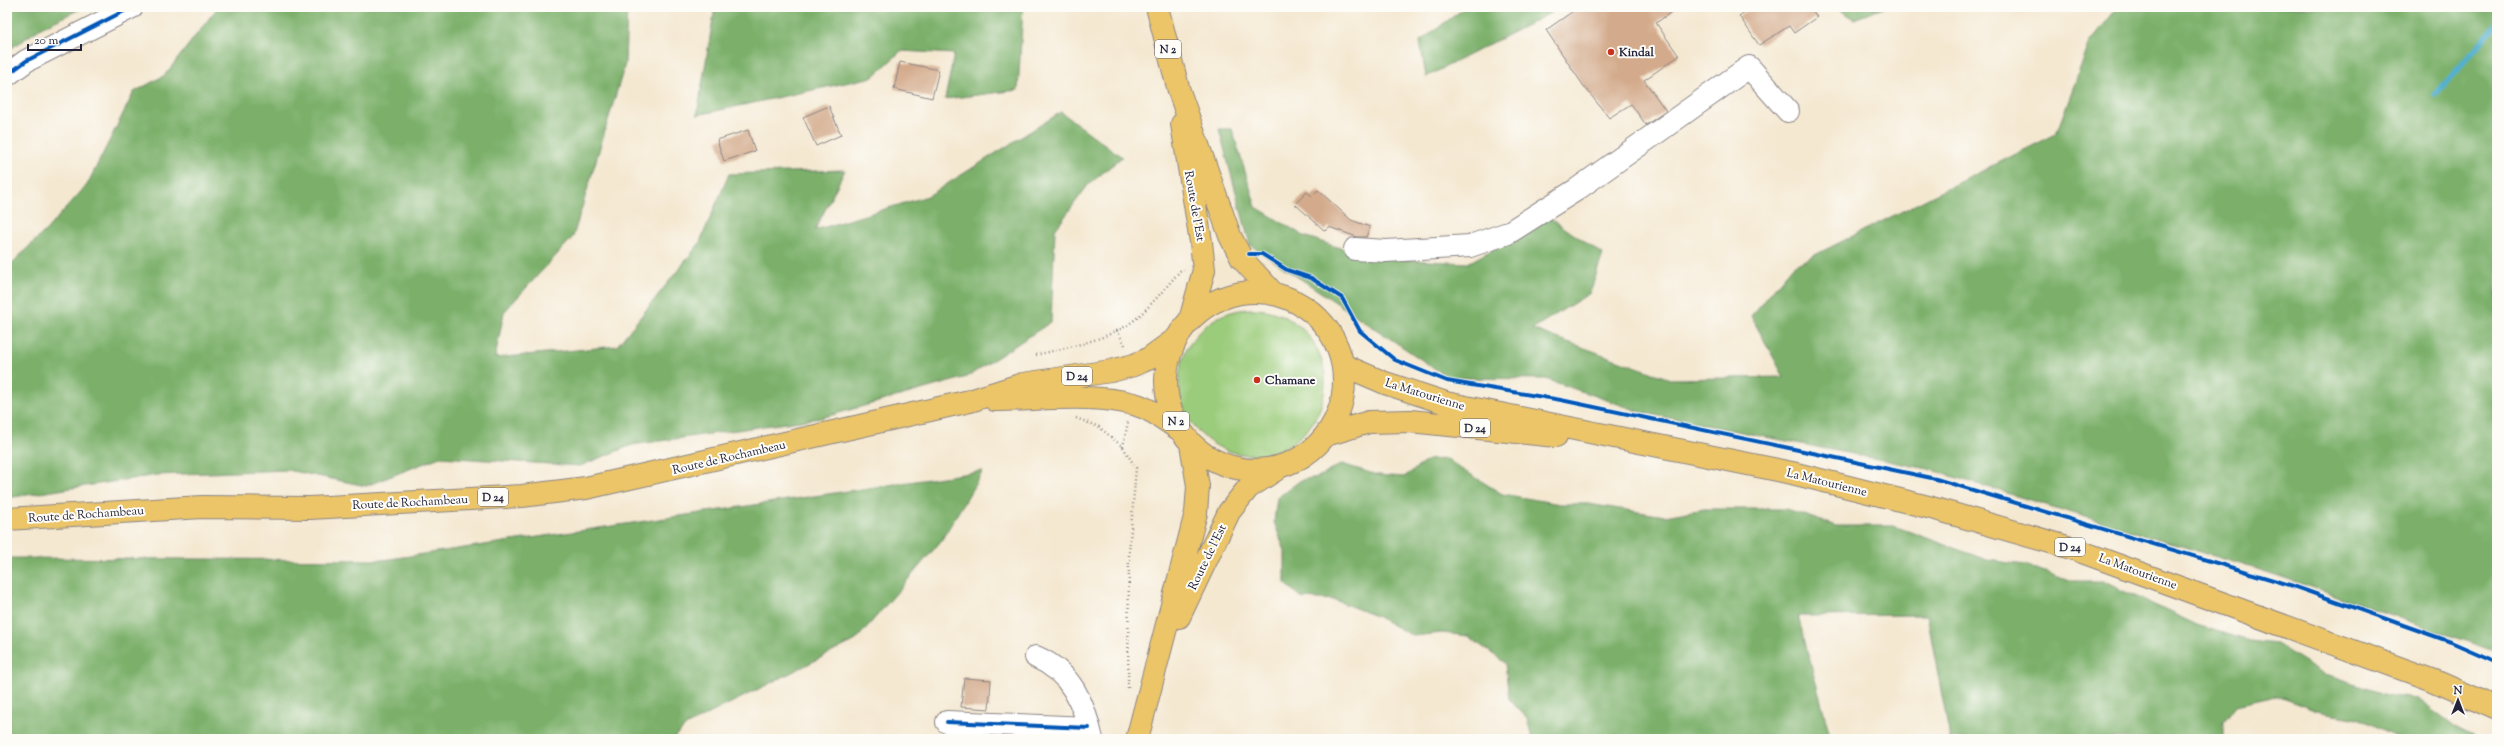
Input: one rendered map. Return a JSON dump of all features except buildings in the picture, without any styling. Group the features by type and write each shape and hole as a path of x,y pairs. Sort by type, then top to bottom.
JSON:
{"main road":[{"name":"Route de l'Est","path":"1157,7 1179,91 1230,236 1242,258 1274,294"},
{"name":"Route de l'Est","path":"1179,91 1204,270 1190,320"},
{"name":"N 2","path":"1244,293 1274,294 1298,304 1319,319 1334,340 1343,365 1344,389 1338,413 1326,435 1307,453 1283,466 1258,470 1234,467 1211,458 1186,437 1170,409 1165,385 1168,360 1177,338 1190,320 1215,302 1244,293"},
{"name":"Route de Rochambeau","path":"7,519 202,507 318,508 522,496 586,488 970,401 1023,384 1111,371 1134,365 1148,359 1177,338"},
{"name":"La Matourienne","path":"1343,365 1385,383 1446,403 1792,473 1932,508 2071,548 2435,681 2497,708"},
{"name":"Route de Rochambeau","path":"970,401 1078,399 1124,403 1156,413 1186,437"},
{"name":"La Matourienne","path":"1326,435 1368,422 1410,421 1513,433 1627,440"},
{"name":"Route de l'Est","path":"1137,739 1157,668 1196,513 1198,486 1186,437"},
{"name":"Route de l'Est","path":"1157,668 1206,558 1229,512 1248,488 1283,466"}],"street":[{"path":"7,75 26,61 132,7"},
{"path":"1355,249 1386,251 1470,246 1508,233 1576,190 1749,67 1788,111"},
{"path":"947,722 1091,733 1081,704 1065,676 1051,664 1036,657"}],"path":[{"path":"1036,355 1082,343 1117,330 1138,317 1180,271 1186,270"},
{"path":"1117,330 1127,350"},
{"path":"1072,417 1098,427 1123,447 1136,468 1129,553 1127,697"},
{"path":"1123,447 1129,418"}],"green space":[{"path":"7,7 84,7 41,28 7,51"},
{"path":"218,7 627,7 625,64 573,237 504,312 495,358 617,346 699,244 729,174 845,170 815,230 928,196 1061,112 1122,157 1088,185 1055,230 1051,322 967,377 821,418 632,445 580,466 440,457 366,486 288,470 157,475 7,498 7,268 47,229 87,185 134,92 165,75"},
{"path":"715,7 1023,7 1018,90 945,99 954,54 901,51 873,77 697,115"},
{"path":"1466,7 1562,7 1426,77 1420,41"},
{"path":"1836,7 1886,7 1854,19"},
{"path":"2118,7 2497,7 2497,652 2276,575 1928,469 1644,413 1546,379 1449,378 1250,245 1219,129 1232,129 1256,207 1304,236 1370,258 1468,263 1550,218 1603,254 1590,293 1532,329 1670,379 1784,377 1751,316 1793,266 2056,134 2090,42"},
{"path":"1245,309 1259,309 1280,314 1293,321 1304,330 1313,341 1320,354 1324,368 1324,396 1320,410 1313,423 1304,434 1293,443 1280,450 1259,455 1245,455 1224,450 1211,443 1195,428 1184,410 1179,389 1179,375 1184,354 1191,341 1206,325 1224,314"},
{"path":"1446,459 1502,494 1560,504 1588,504 1665,516 1704,509 1786,509 1836,526 1894,526 1987,560 2026,565 2069,581 2103,581 2197,625 2250,641 2276,644 2324,674 2386,695 2417,699 2455,727 2478,739 2402,739 2359,718 2317,711 2276,696 2236,705 2224,721 2224,739 1950,739 1927,615 1798,616 1831,739 1532,739 1527,718 1509,699 1505,663 1468,636 1442,633 1413,636 1378,617 1335,600 1301,598 1285,583 1285,551 1274,522 1277,498 1301,480 1318,477 1342,464 1377,475 1404,477 1428,460"},
{"path":"983,471 941,541 856,640 687,725 673,739 7,739 7,558 383,560"}],"waterway":[{"path":"2435,95 2497,24"}],"cycle path":[{"path":"7,75 26,61 132,7"},
{"path":"1249,254 1262,254 1287,270 1311,278 1342,298 1360,331 1395,360 1447,381 1561,400 1936,479 2290,585 2451,642 2497,662"},
{"path":"947,722 1089,728"}],"place":[{"name":"Kindal","path":"1611,52"},
{"name":"Chamane","path":"1257,380"}]}
